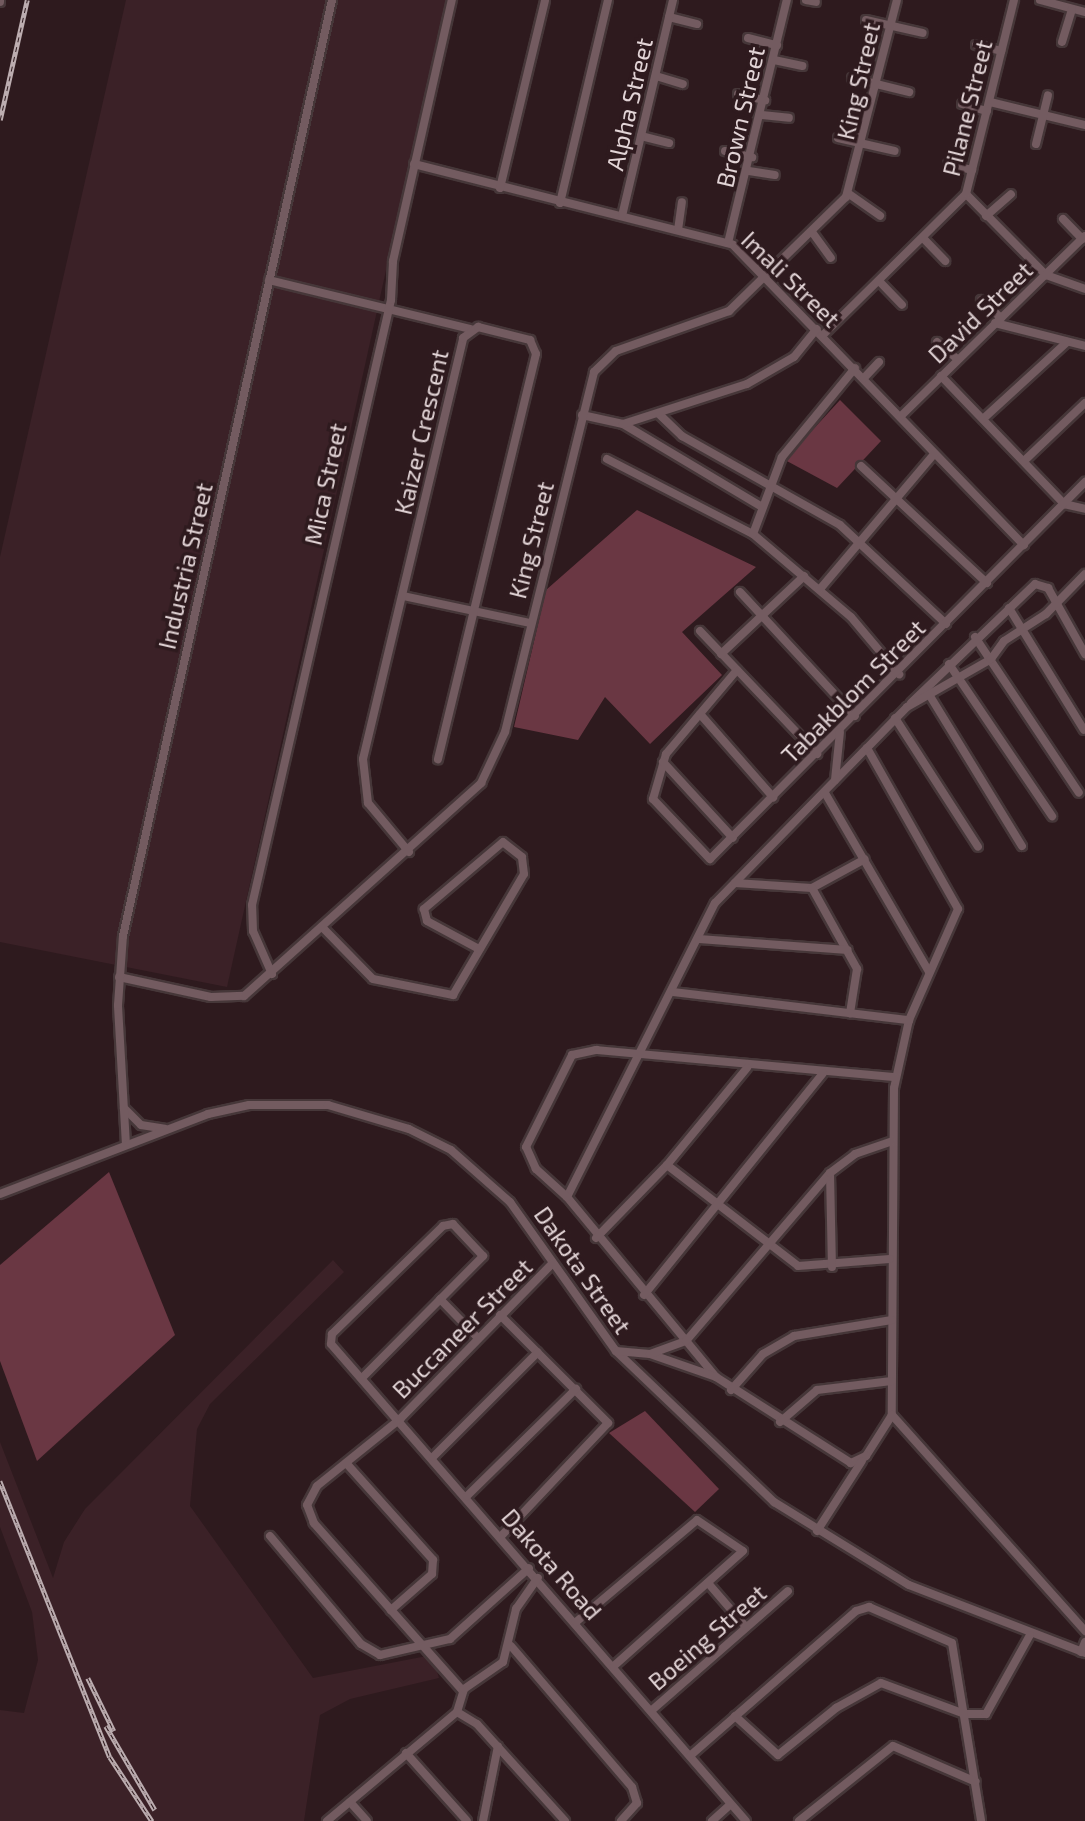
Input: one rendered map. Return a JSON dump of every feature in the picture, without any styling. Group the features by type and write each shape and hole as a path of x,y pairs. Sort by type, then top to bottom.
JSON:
{"street":[{"name":"Industria Street","path":"126,1145 119,977 123,936 332,0"},
{"name":"Mica Street","path":"272,974 253,931 252,905 389,306 414,167 452,0"},
{"path":"500,188 545,0"},
{"path":"560,203 608,0"},
{"name":"Alpha Street","path":"622,216 673,0"},
{"name":"Brown Street","path":"728,243 752,157 787,0"},
{"path":"806,0 816,2"},
{"name":"King Street","path":"119,977 227,999 272,974 469,797 494,762 594,372 607,357 723,315 849,194 897,0"},
{"name":"Pilane Street","path":"623,424 659,414 768,373 794,357 879,281 966,194 1014,0"},
{"path":"1040,0 1085,12"},
{"path":"1062,41 1072,9"},
{"path":"669,17 697,24"},
{"path":"866,20 923,33"},
{"path":"748,38 777,45"},
{"path":"976,45 1002,51"},
{"path":"774,60 802,66"},
{"path":"656,76 683,84"},
{"path":"852,78 909,92"},
{"path":"738,94 765,100"},
{"path":"1036,144 1048,95"},
{"path":"962,104 988,106 1085,125"},
{"path":"762,115 789,118"},
{"path":"641,136 669,143"},
{"path":"838,138 895,151"},
{"path":"725,151 752,157"},
{"path":"948,164 972,170"},
{"name":"Imali Street","path":"414,167 728,243 820,332 1024,545"},
{"path":"748,171 775,175"},
{"path":"849,194 880,216"},
{"path":"966,194 1046,275 1085,289"},
{"path":"986,216 1011,194"},
{"path":"678,230 682,202"},
{"path":"1063,219 1084,237"},
{"path":"812,232 831,258"},
{"name":"David Street","path":"901,416 1084,237"},
{"path":"923,238 945,261"},
{"path":"269,280 389,306 470,329"},
{"path":"879,281 902,305"},
{"path":"981,300 998,320 1085,346"},
{"name":"Kaizer Crescent","path":"409,852 372,811 362,772 470,329 528,339 536,349 438,759"},
{"path":"937,342 957,359"},
{"path":"983,419 1067,342"},
{"path":"864,378 879,362"},
{"path":"753,534 770,484 791,444 855,368"},
{"path":"941,376 1063,504 1085,509"},
{"path":"1024,461 1085,402"},
{"path":"659,414 682,436 770,484 859,541 946,624"},
{"path":"582,415 623,424 762,507"},
{"path":"820,589 934,454"},
{"path":"607,459 753,534 820,589 899,674"},
{"path":"861,466 987,583"},
{"name":"Tabakblom Street","path":"663,762 655,792 657,808 710,859 899,674 1085,482"},
{"path":"907,707 961,679 991,659 1004,641 1025,629 1057,604 1085,574"},
{"path":"721,654 765,617 804,576"},
{"path":"567,1197 643,1055 710,910 735,883 975,637 1035,584 1045,585 1085,654"},
{"path":"740,592 855,716"},
{"path":"403,596 530,623"},
{"path":"1009,608 1025,629 1084,730"},
{"path":"700,631 817,754"},
{"path":"975,637 1079,793"},
{"path":"949,664 1052,816"},
{"path":"733,838 663,762 737,670"},
{"path":"930,696 1022,846"},
{"path":"700,714 774,797"},
{"path":"895,718 978,847"},
{"path":"835,783 839,732"},
{"path":"817,1531 892,1415 890,1259 895,1077 908,1020 956,920 957,904 867,748"},
{"path":"825,793 929,972"},
{"path":"323,928 373,979 437,996 456,992 524,874 522,857 503,842 424,909 426,921 479,949"},
{"path":"735,883 812,888 865,859"},
{"path":"812,888 848,950 858,974 850,1013"},
{"path":"698,939 848,950"},
{"path":"673,992 908,1020"},
{"path":"862,1461 840,1460 731,1390 716,1377 644,1295 567,1197 536,1169 526,1147 562,1066 583,1052 643,1055 747,1068 895,1077"},
{"path":"596,1237 667,1165 747,1068"},
{"path":"644,1295 823,1073"},
{"path":"122,1098 134,1122 168,1129"},
{"name":"Dakota Street","path":"0,1194 168,1129 268,1103 328,1105 386,1119 451,1150 491,1184 616,1351 722,1458 817,1531 918,1589 1083,1653"},
{"path":"650,1354 686,1341 830,1172 855,1154 892,1141"},
{"path":"667,1165 769,1246 803,1268 890,1259"},
{"path":"830,1172 832,1267"},
{"name":"Dakota Road","path":"440,1299 484,1254 448,1223 332,1334 333,1347 502,1535 746,1821"},
{"name":"Buccaneer Street","path":"391,1610 308,1514 317,1486 400,1419 477,1337 552,1264"},
{"path":"362,1378 440,1299 477,1337"},
{"path":"500,1315 607,1419 606,1428 502,1535"},
{"path":"731,1390 763,1354 794,1336 892,1320"},
{"path":"616,1351 650,1354 716,1377"},
{"path":"433,1457 538,1352"},
{"path":"780,1422 817,1390 891,1381"},
{"path":"467,1496 576,1389"},
{"path":"892,1415 1085,1631"},
{"path":"346,1464 433,1560 432,1574 391,1610 426,1646 463,1691"},
{"path":"576,1622 697,1520 743,1551 614,1666"},
{"path":"270,1536 366,1650 390,1655 450,1639 529,1568"},
{"path":"327,1821 457,1712 463,1691 491,1675 511,1646 516,1609 538,1578"},
{"path":"708,1583 746,1628"},
{"name":"Boeing Street","path":"651,1711 788,1591"},
{"path":"691,1755 864,1607 952,1643 981,1821"},
{"path":"736,1716 778,1755 836,1708 881,1683 895,1683 965,1714 991,1710 1031,1635"},
{"path":"1083,1653 1085,1642"},
{"path":"511,1646 632,1787 637,1803 621,1821"},
{"path":"457,1712 498,1746 565,1821"},
{"path":"483,1821 498,1746"},
{"path":"799,1821 893,1746 976,1782"},
{"path":"406,1753 467,1821"},
{"path":"350,1802 367,1821"},
{"path":"712,1821 731,1804"}],"shaded area":[{"path":"126,0 446,0 227,987 0,942 0,557"},
{"path":"840,400 881,441 837,488 785,460"},
{"path":"637,510 756,567 682,632 722,675 650,744 605,697 578,740 514,727 546,590"},
{"path":"109,1172 175,1335 37,1461 0,1361 0,1265"},
{"path":"333,1260 344,1272 210,1404 197,1429 190,1506 313,1678 432,1655 439,1678 350,1699 320,1715 304,1821 0,1821 0,1710 24,1713 38,1660 32,1612 0,1527 0,1442 53,1578 64,1542 85,1509"},
{"path":"645,1411 719,1489 695,1512 609,1433"}],"railway":[{"path":"0,120 27,0"},
{"path":"0,1481 110,1757 152,1821"},
{"path":"88,1678 114,1731"},
{"path":"106,1726 155,1810"}]}
